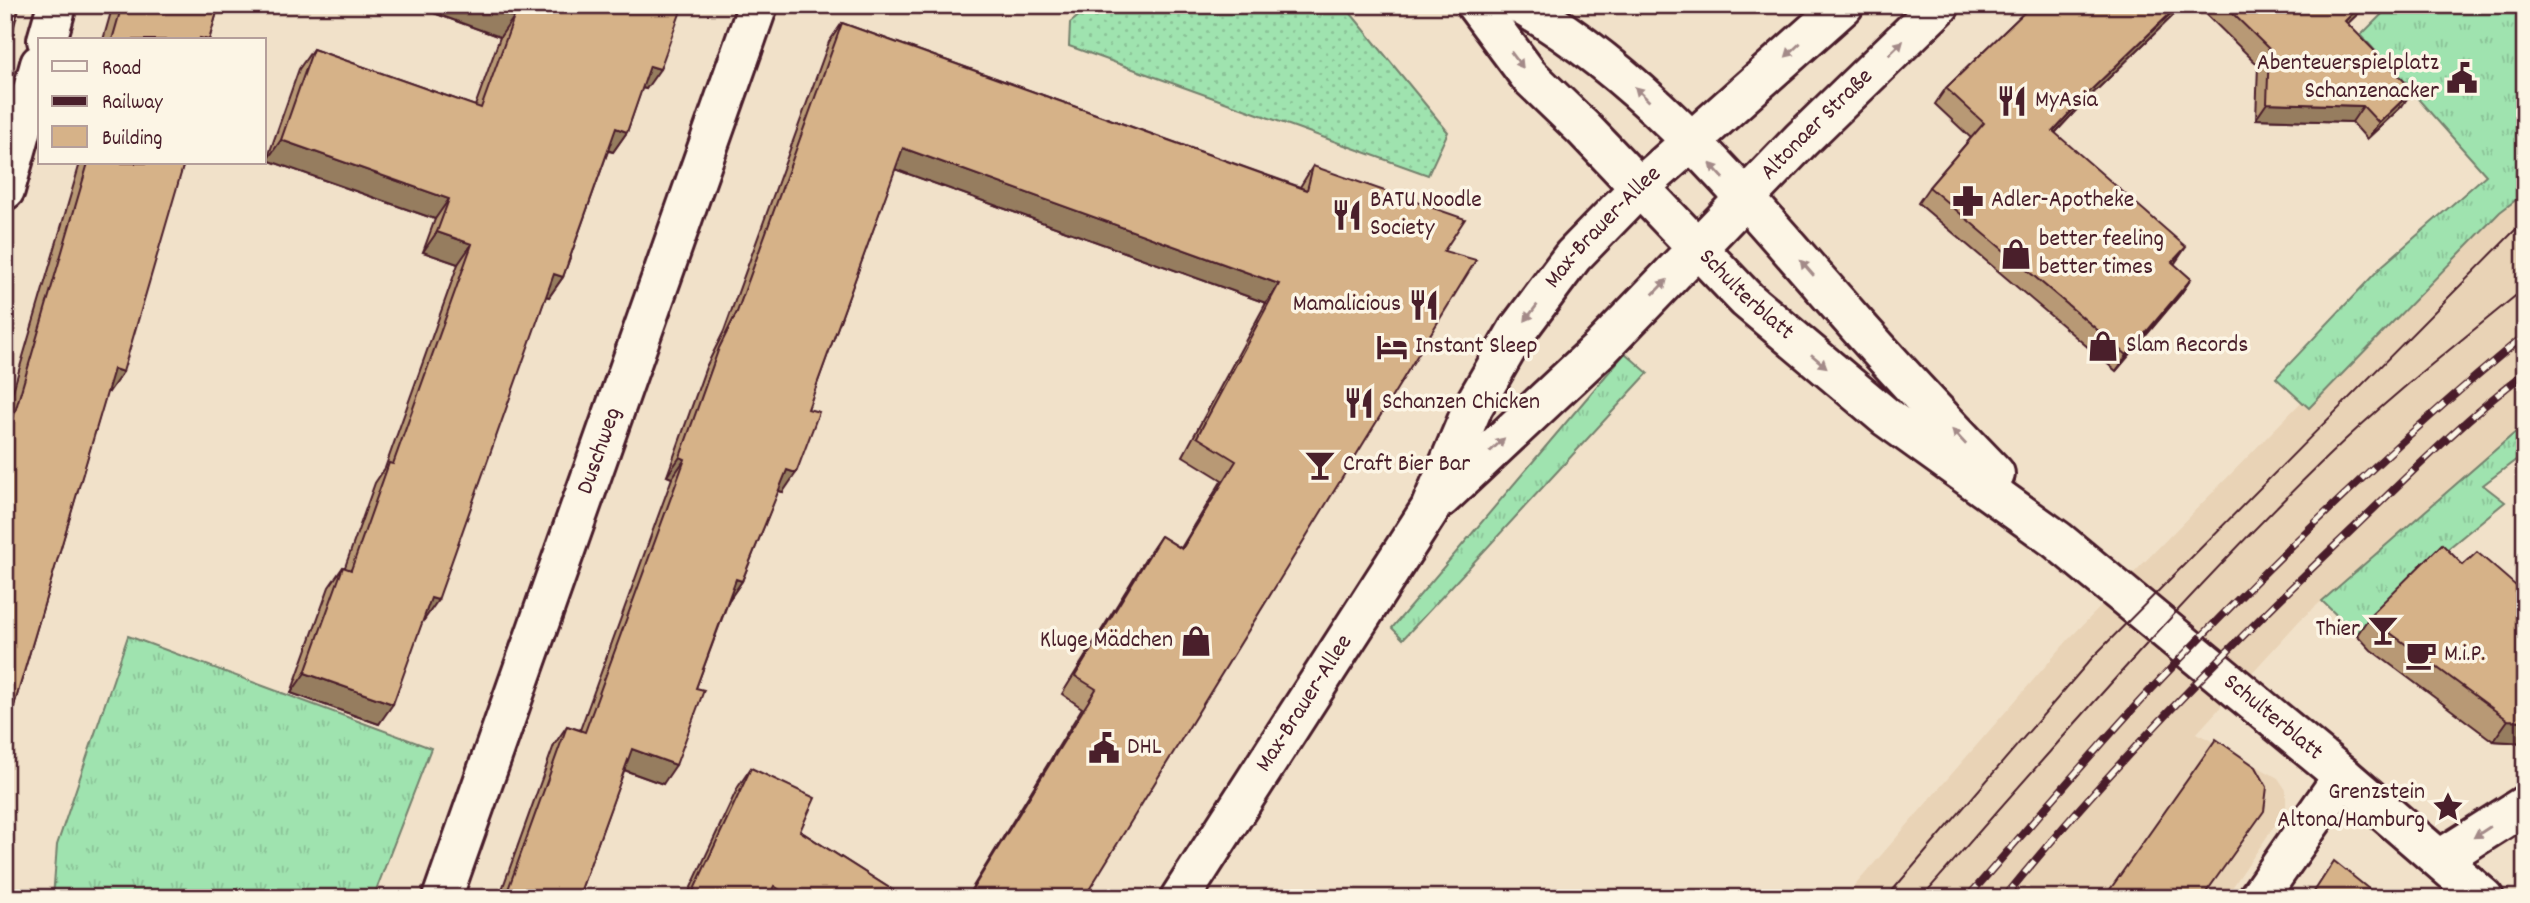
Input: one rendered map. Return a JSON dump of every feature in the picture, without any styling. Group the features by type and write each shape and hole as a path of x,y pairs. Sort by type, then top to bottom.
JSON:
{"street":[{"path":"48,38 57,5"},
{"name":"Duschweg","path":"442,898 758,5"},
{"name":"Schulterblatt","path":"1476,5 1529,76 1640,187 1747,300 1886,417 2057,540 2343,775 2484,898"},
{"name":"Schulterblatt","path":"1521,5 1566,32 1628,80 1690,142 1912,386 2057,540"},
{"path":"1690,142 1844,5"},
{"name":"Altonaer Straße","path":"1698,248 1801,140 1940,5"},
{"path":"5,190 38,71"},
{"name":"Max-Brauer-Allee","path":"1180,898 1430,509 1473,407 1517,331 1573,256 1640,187 1690,142"},
{"name":"Max-Brauer-Allee","path":"1430,509 1601,348 1698,248"},
{"path":"2258,898 2343,775"},
{"path":"2440,859 2525,805"}],"shaded area":[{"path":"2525,185 2525,424 2300,620 2197,733 2278,778 2286,790 2286,809 2225,898 1844,898 2068,640 2369,333"}],"green space":[{"path":"1092,5 1344,5 1448,132 1428,175 1069,46 1070,23"},
{"path":"2391,5 2525,5 2525,193 2500,212 2309,408 2276,378 2382,266 2486,175 2361,35"},
{"path":"1625,353 1648,373 1403,639 1392,628"},
{"path":"2525,424 2525,453 2483,485 2505,502 2428,565 2357,635 2322,601"},
{"path":"128,636 431,748 373,898 53,898 57,845"}],"building":[{"path":"5,5 20,5 10,40 5,41"},
{"path":"122,5 219,5 210,38 113,38"},
{"path":"482,5 683,5 660,69 650,66 627,132 616,128 563,277 554,274 438,600 431,598 393,704 305,673 343,567 351,570 389,463 393,464 472,244 437,232 449,199 281,140 313,49 481,108 514,17"},
{"path":"2032,5 2179,5 2091,90 2053,131 2186,247 2172,262 2191,279 2127,355 1929,187 1984,123 1946,88"},
{"path":"2224,5 2361,5 2345,21 2413,90 2379,123 2363,106 2267,103 2269,49"},
{"path":"842,23 1307,190 1313,166 1465,219 1444,251 1476,260 1084,898 967,898 1096,689 1075,676 1161,536 1182,549 1236,461 1197,437 1279,284 903,148 808,409 819,412 796,473 787,470 742,581 736,579 696,688 704,690 676,765 632,749 578,898 505,898 567,726 585,732 685,459 680,457 719,348 737,312"},
{"path":"88,164 184,164 123,372 114,369 5,736 5,446"},
{"path":"2442,544 2463,565 2477,552 2516,586 2525,577 2525,721 2508,720 2385,629 2372,613"},
{"path":"2216,739 2256,767 2267,787 2264,811 2202,898 2104,898"},
{"path":"751,768 815,798 800,831 905,898 792,898 774,886 768,898 690,898"},
{"path":"2334,861 2380,898 2310,898"}],"tram line":[{"path":"1886,898 2092,658 2525,220"},
{"path":"1921,898 2120,673 2274,510 2375,413 2525,288"}],"railway":[{"path":"1967,898 2120,724 2233,604 2376,466 2525,335"},
{"path":"2004,898 2123,760 2207,672 2429,456 2525,373"}],"place":[{"name":"Abenteuerspielplatz Schanzenacker","path":"2462,78"},
{"name":"MyAsia","path":"2012,101"},
{"name":"Adler-Apotheke","path":"1968,201"},
{"name":"BATU Noodle Society","path":"1347,215"},
{"name":"better feeling better times","path":"2016,254"},
{"name":"Mamalicious","path":"1424,305"},
{"name":"Slam Records","path":"2103,346"},
{"name":"Instant Sleep","path":"1392,347"},
{"name":"Schanzen Chicken","path":"1359,403"},
{"name":"Craft Bier Bar","path":"1320,465"},
{"name":"Thier","path":"2383,630"},
{"name":"Kluge Mädchen","path":"1196,641"},
{"name":"M.i.P.","path":"2421,655"},
{"name":"DHL","path":"1104,748"},
{"name":"Grenzstein Altona/Hamburg","path":"2448,807"}]}
